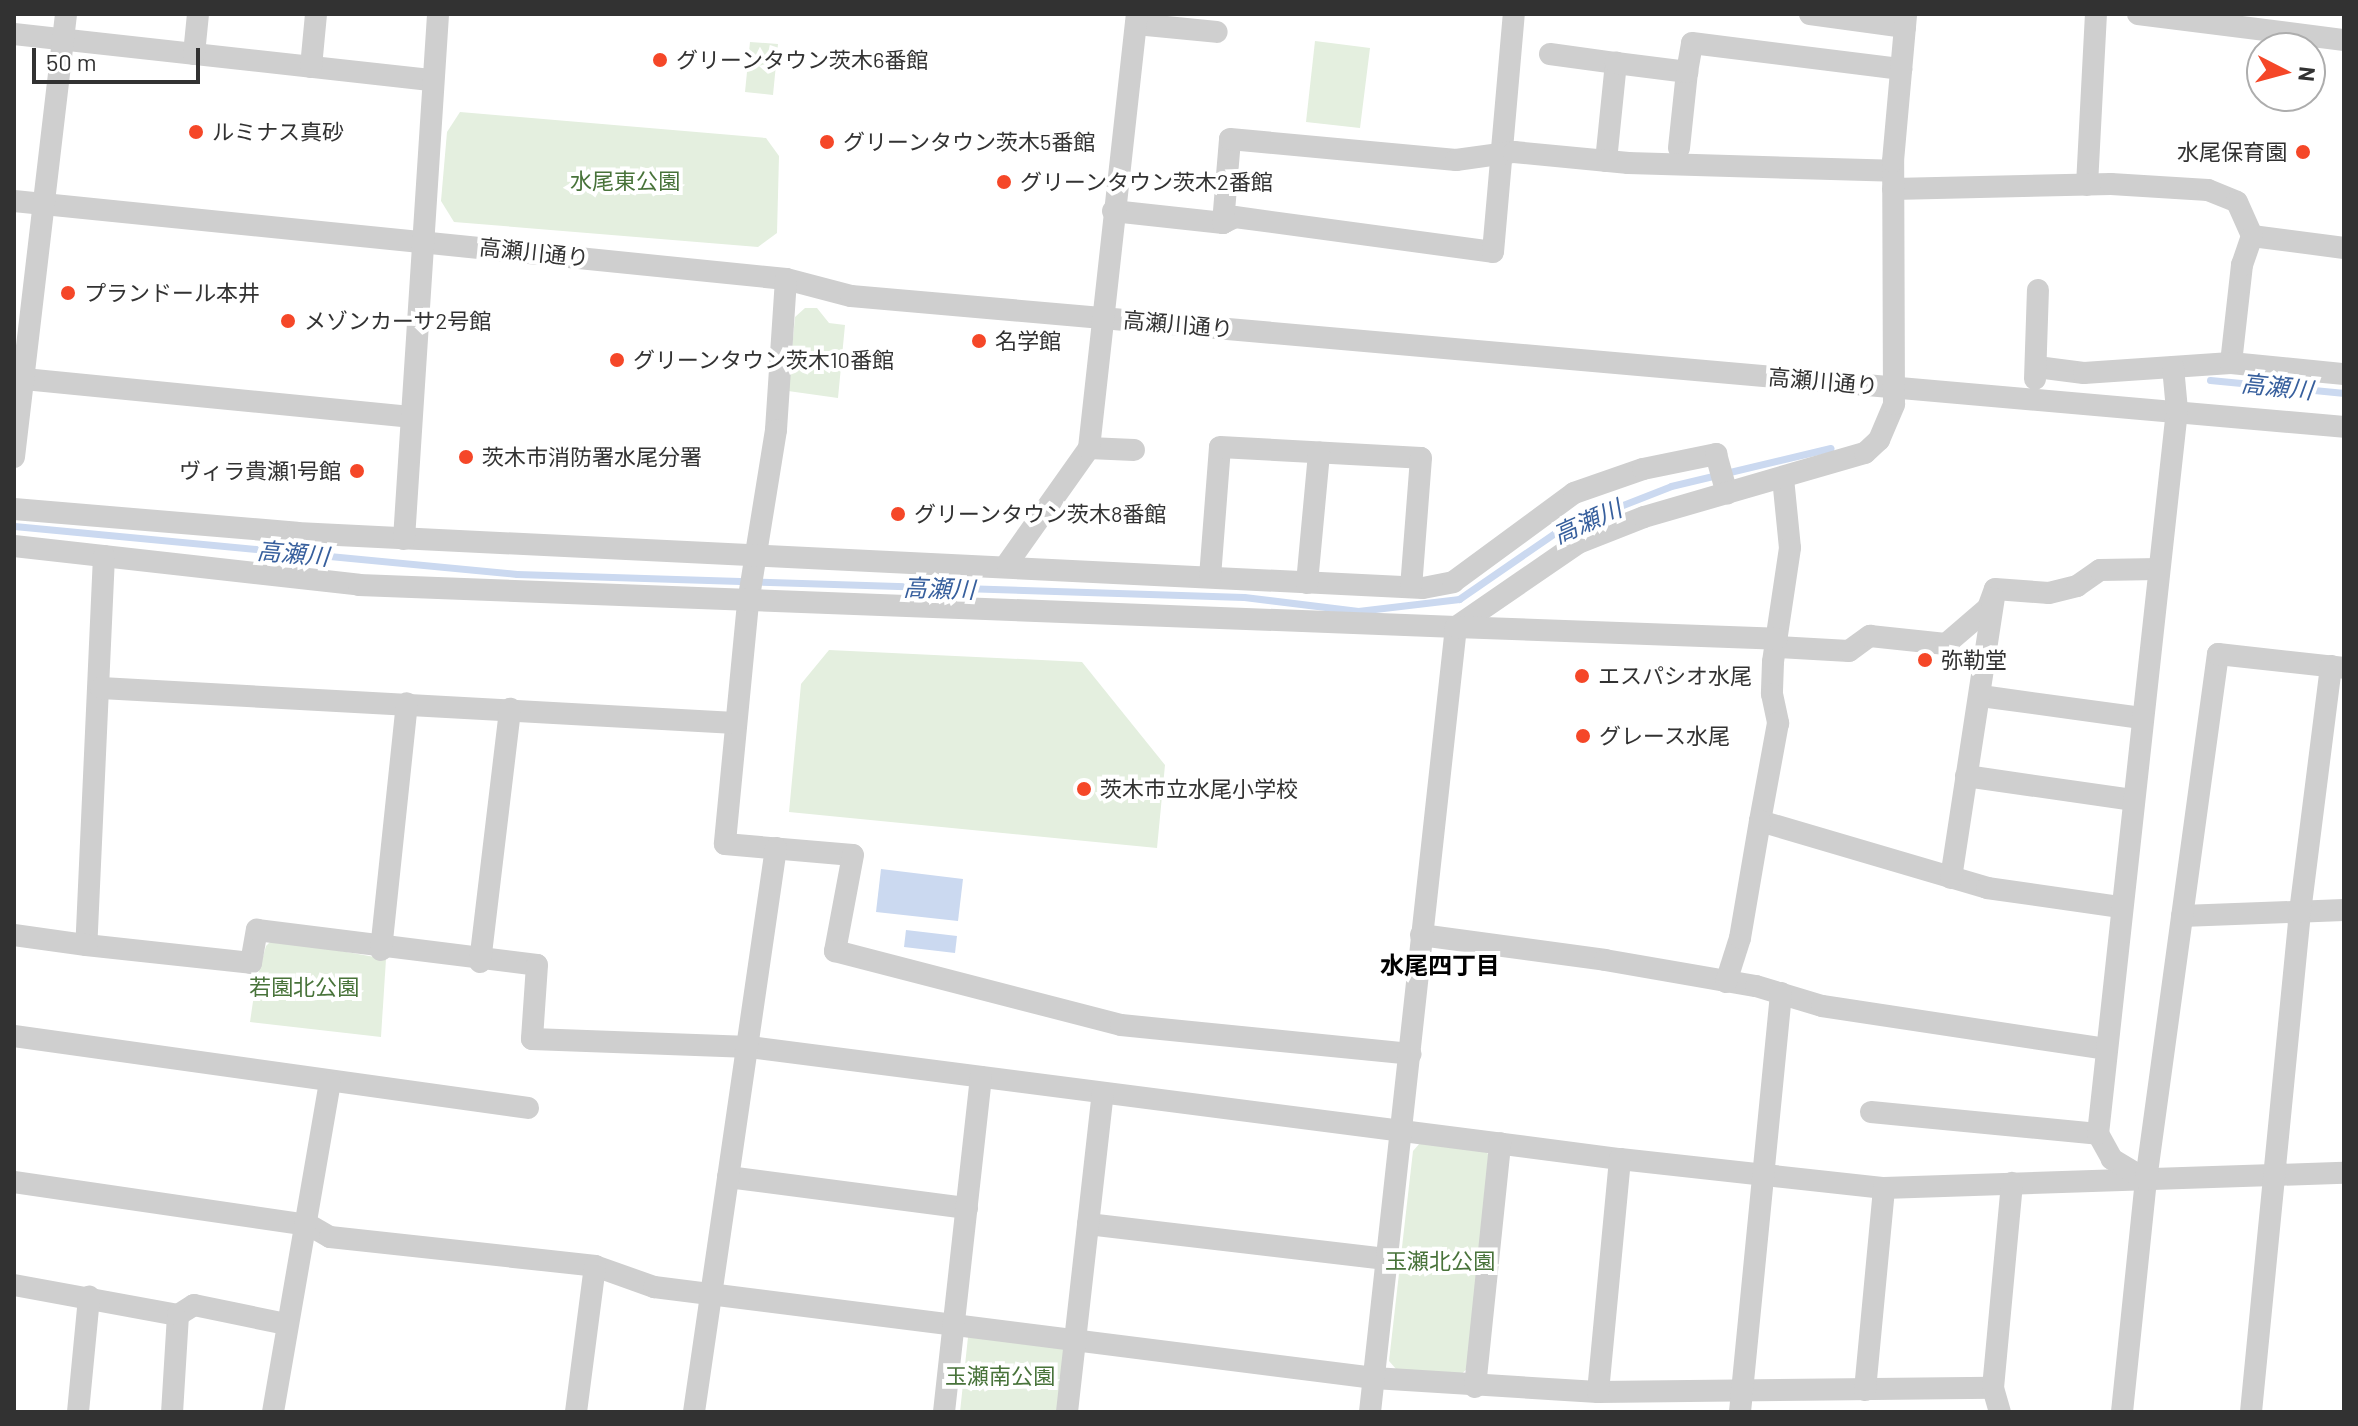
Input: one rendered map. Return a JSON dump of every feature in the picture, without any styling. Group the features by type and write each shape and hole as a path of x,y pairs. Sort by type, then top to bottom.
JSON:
{"street":[{"path":"14,457 20,378 45,203 66,14"},
{"path":"194,54 198,14"},
{"path":"311,67 316,14"},
{"path":"404,539 438,14"},
{"path":"1113,211 1223,223 1235,217 1493,252 1514,14"},
{"path":"1370,1412 1456,627 1578,543 1644,517 1865,453 1879,440 1889,419 1897,284 1893,180 1905,21 1810,14"},
{"path":"2087,185 2096,14"},
{"path":"2138,14 2344,40"},
{"path":"1007,564 1089,448 1136,19 1217,32"},
{"path":"14,34 432,80"},
{"path":"1679,148 1692,43 1901,69"},
{"path":"1550,54 1687,72"},
{"path":"1606,161 1616,63"},
{"path":"1223,223 1230,139 1456,160 1501,153 1893,180 2208,190 2237,202 2252,236 2242,265 2231,363"},
{"name":"高瀬川通り","path":"14,201 786,279 851,296 1891,386 2176,405 2344,427"},
{"path":"2252,236 2344,248"},
{"path":"786,279 776,430 748,603 725,844 853,855 835,951 1121,1025 1411,1054"},
{"path":"2034,397 2038,290"},
{"path":"2037,367 2084,373 2231,363 2344,374"},
{"path":"2146,1180 2112,1159 2098,1134 2176,405 2173,367"},
{"path":"20,378 410,417"},
{"path":"1210,577 1220,447 1421,458 1411,587"},
{"path":"1089,448 1134,450"},
{"path":"1307,583 1319,453"},
{"path":"14,509 404,539 1007,564 1411,587 1453,582 1574,493 1643,469 1716,454 1727,494"},
{"path":"1726,982 1740,938 1778,723 1772,694 1790,548 1783,478"},
{"path":"14,546 213,572 359,585 748,603 979,607 1456,627 1777,643 1849,651 1870,636 1946,644 1988,608 1995,589"},
{"path":"86,945 101,688 104,556"},
{"path":"1995,589 2049,593 2077,586 2100,570 2159,569"},
{"path":"1951,878 1995,589"},
{"path":"2122,1412 2146,1180 2218,654 2337,667 2300,912 2251,1412"},
{"path":"101,688 735,723"},
{"path":"1981,696 2141,718"},
{"path":"381,950 407,703"},
{"path":"480,962 510,709"},
{"path":"1966,776 2132,800"},
{"path":"1760,821 1951,878 2121,907"},
{"path":"694,1412 750,1047 776,848"},
{"path":"2182,916 2344,910"},
{"path":"14,935 251,963 257,930 381,950 480,962 537,965 532,1039 750,1047 1620,1159 1884,1188 2344,1173"},
{"path":"1421,935 1726,982 1781,993 1822,1006 2106,1049"},
{"path":"1741,1402 1781,993"},
{"path":"14,1036 330,1083 528,1108"},
{"path":"944,1412 981,1077"},
{"path":"273,1412 286,1324 309,1225 330,1083"},
{"path":"1067,1412 1103,1093"},
{"path":"1871,1112 2098,1134"},
{"path":"1475,1387 1500,1143"},
{"path":"1598,1392 1620,1159"},
{"path":"728,1177 967,1208"},
{"path":"14,1182 309,1225 330,1237 595,1266 654,1287 1374,1378 1741,1402 1865,1390 1993,1388"},
{"path":"2000,1412 1993,1388 2012,1183"},
{"path":"1865,1390 1884,1188"},
{"path":"1088,1224 1386,1259"},
{"path":"576,1412 595,1266"},
{"path":"14,1285 178,1315 194,1305 286,1324"},
{"path":"78,1412 89,1297"},
{"path":"172,1412 178,1315"}],"green space":[{"path":"1315,41 1370,48 1360,128 1306,122"},
{"path":"750,42 778,44 773,95 745,92"},
{"name":"水尾東公園","path":"460,112 766,138 779,156 777,233 758,247 454,222 441,201 447,132"},
{"path":"805,308 817,308 829,323 845,325 838,398 788,391 795,317"},
{"path":"829,650 1082,662 1165,765 1157,848 789,812 801,684"},
{"name":"若園北公園","path":"273,939 386,959 381,1037 250,1022 256,981 266,946"},
{"name":"玉瀬北公園","path":"1420,1143 1486,1150 1491,1161 1467,1369 1458,1377 1396,1369 1389,1361 1413,1151"},
{"name":"玉瀬南公園","path":"968,1337 1071,1348 1064,1412 960,1412"}],"water":[{"path":"881,869 963,879 958,921 876,912"},
{"path":"906,930 957,936 955,953 904,947"}],"waterway":[{"name":"高瀬川","path":"2210,380 2344,393"},
{"name":"高瀬川","path":"14,526 517,574 1244,597 1358,611 1459,599 1559,530 1671,486 1831,448"}],"place":[{"name":"グリーンタウン茨木6番館","path":"660,60"},
{"name":"ルミナス真砂","path":"196,132"},
{"name":"グリーンタウン茨木5番館","path":"827,142"},
{"name":"水尾保育園","path":"2303,152"},
{"name":"グリーンタウン茨木2番館","path":"1004,182"},
{"name":"プランドール本井","path":"68,293"},
{"name":"メゾンカーサ2号館","path":"288,321"},
{"name":"名学館","path":"979,341"},
{"name":"グリーンタウン茨木10番館","path":"617,360"},
{"name":"茨木市消防署水尾分署","path":"466,457"},
{"name":"ヴィラ貴瀬1号館","path":"357,471"},
{"name":"グリーンタウン茨木8番館","path":"898,514"},
{"name":"弥勒堂","path":"1925,660"},
{"name":"エスパシオ水尾","path":"1582,676"},
{"name":"グレース水尾","path":"1583,736"},
{"name":"茨木市立水尾小学校","path":"1084,789"}],"district":[{"name":"水尾四丁目","path":"1440,965"}]}
